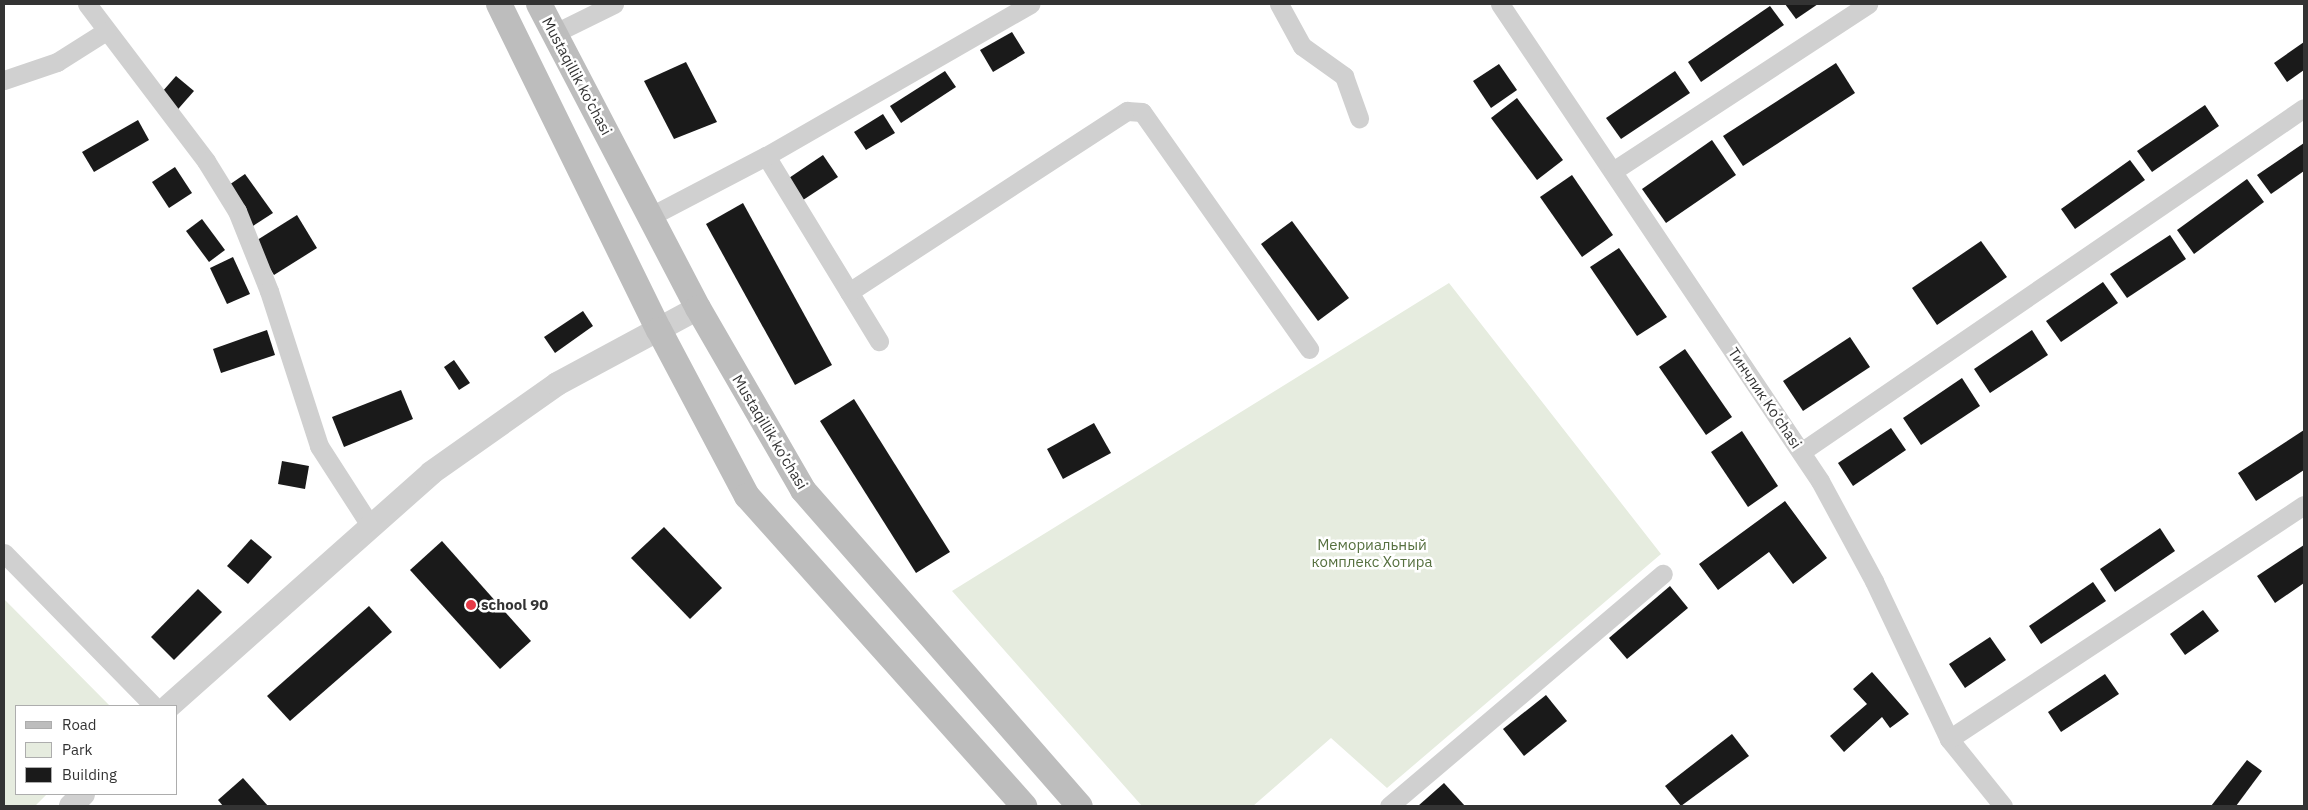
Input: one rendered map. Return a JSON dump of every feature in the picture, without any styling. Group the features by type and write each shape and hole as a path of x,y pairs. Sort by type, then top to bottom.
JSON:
{"main road":[{"path":"499,4 659,330 747,496 1024,806"},
{"name":"Mustaqillik ko’chasi","path":"539,4 698,308 803,490 1080,806"}],"street":[{"path":"87,4 206,162 237,211 269,291 319,446 370,525"},
{"path":"553,34 614,4"},
{"path":"651,216 766,156 1030,4"},
{"path":"1279,4 1302,46 1344,76 1359,118"},
{"name":"Тинчлик Ko’chasi","path":"1500,4 1801,452 1874,581 1949,740 2003,806"},
{"path":"1613,171 1868,4"},
{"path":"4,80 57,62 106,31"},
{"path":"1801,452 2304,108"},
{"path":"849,292 1127,111 1142,112 1309,349"},
{"path":"766,156 879,341"},
{"path":"170,705 430,473 557,384 698,308"},
{"path":"1949,740 2304,505"},
{"path":"4,553 153,705"},
{"path":"1389,806 1664,574"},
{"path":"71,806 82,795"}],"green space":[{"name":"Мемориальный комплекс Хотира","path":"1449,283 1661,554 1387,788 1331,738 1253,806 1142,806 952,591"},
{"path":"4,599 109,705 15,705 15,795 46,795 35,806 4,806"}],"building":[{"path":"1785,4 1818,4 1796,19"},
{"path":"1770,6 1784,25 1701,82 1688,62"},
{"path":"1012,32 1025,53 993,72 980,50"},
{"path":"2304,42 2304,70 2287,82 2274,63"},
{"path":"686,62 717,122 674,139 644,81"},
{"path":"1836,63 1855,93 1743,166 1723,136"},
{"path":"1499,64 1517,90 1491,108 1473,81"},
{"path":"945,71 956,87 901,123 890,106"},
{"path":"1675,71 1690,93 1621,139 1606,118"},
{"path":"176,76 194,91 172,116 155,100"},
{"path":"1517,98 1563,160 1537,180 1491,118"},
{"path":"2205,105 2219,126 2152,172 2137,151"},
{"path":"883,114 895,133 866,150 854,132"},
{"path":"138,120 149,140 94,172 82,152"},
{"path":"1712,140 1736,175 1666,223 1642,189"},
{"path":"2304,143 2304,171 2271,194 2257,175"},
{"path":"823,155 838,177 797,204 783,182"},
{"path":"2130,160 2145,180 2075,229 2061,209"},
{"path":"175,167 192,193 169,208 152,182"},
{"path":"245,174 273,213 253,226 226,187"},
{"path":"1572,175 1613,235 1582,257 1540,197"},
{"path":"2247,179 2264,202 2194,254 2177,230"},
{"path":"743,203 832,365 795,385 706,224"},
{"path":"297,215 317,248 274,275 254,242"},
{"path":"202,219 225,250 209,262 186,231"},
{"path":"1292,221 1349,298 1318,321 1261,244"},
{"path":"2170,235 2186,259 2127,298 2110,274"},
{"path":"1981,241 2007,277 1937,325 1912,288"},
{"path":"1619,248 1667,317 1637,336 1590,267"},
{"path":"233,257 250,294 227,304 210,268"},
{"path":"2103,282 2118,303 2061,342 2046,321"},
{"path":"583,311 593,326 555,353 544,337"},
{"path":"267,330 275,355 221,373 213,349"},
{"path":"2032,330 2048,355 1990,393 1974,369"},
{"path":"1850,337 1870,367 1803,411 1783,381"},
{"path":"1685,349 1732,417 1706,435 1659,367"},
{"path":"454,360 470,383 459,390 444,367"},
{"path":"1962,378 1980,406 1921,445 1903,418"},
{"path":"401,390 413,419 344,447 332,417"},
{"path":"854,399 950,552 916,573 820,421"},
{"path":"1094,423 1111,453 1063,479 1047,449"},
{"path":"1891,428 1906,450 1853,486 1838,463"},
{"path":"2304,430 2304,470 2256,501 2238,473"},
{"path":"1742,431 1778,486 1748,507 1711,452"},
{"path":"282,461 309,466 305,489 278,484"},
{"path":"1785,501 1827,558 1793,584 1769,552 1718,590 1699,564"},
{"path":"664,527 722,588 690,619 631,558"},
{"path":"2160,528 2175,551 2115,592 2100,569"},
{"path":"251,539 272,557 248,584 227,566"},
{"name":"school 90","path":"442,541 531,641 500,669 410,570"},
{"path":"2304,545 2304,583 2275,603 2257,576"},
{"path":"2093,582 2106,601 2041,644 2029,626"},
{"path":"1670,586 1688,608 1627,659 1609,638"},
{"path":"198,589 222,612 174,660 151,637"},
{"path":"369,606 392,632 290,721 267,696"},
{"path":"2203,610 2219,631 2185,655 2170,634"},
{"path":"1990,637 2006,660 1965,688 1949,664"},
{"path":"1872,672 1909,714 1890,728 1882,717 1844,752 1830,736 1867,704 1853,689"},
{"path":"2105,674 2119,694 2061,732 2048,712"},
{"path":"1546,695 1567,721 1524,756 1503,729"},
{"path":"1732,734 1749,756 1681,806 1665,786"},
{"path":"2247,760 2262,771 2236,806 2211,806"},
{"path":"243,778 268,806 223,806 218,800"},
{"path":"1444,783 1465,806 1418,806"}],"place":[{"name":"school 90","path":"471,605"}]}
